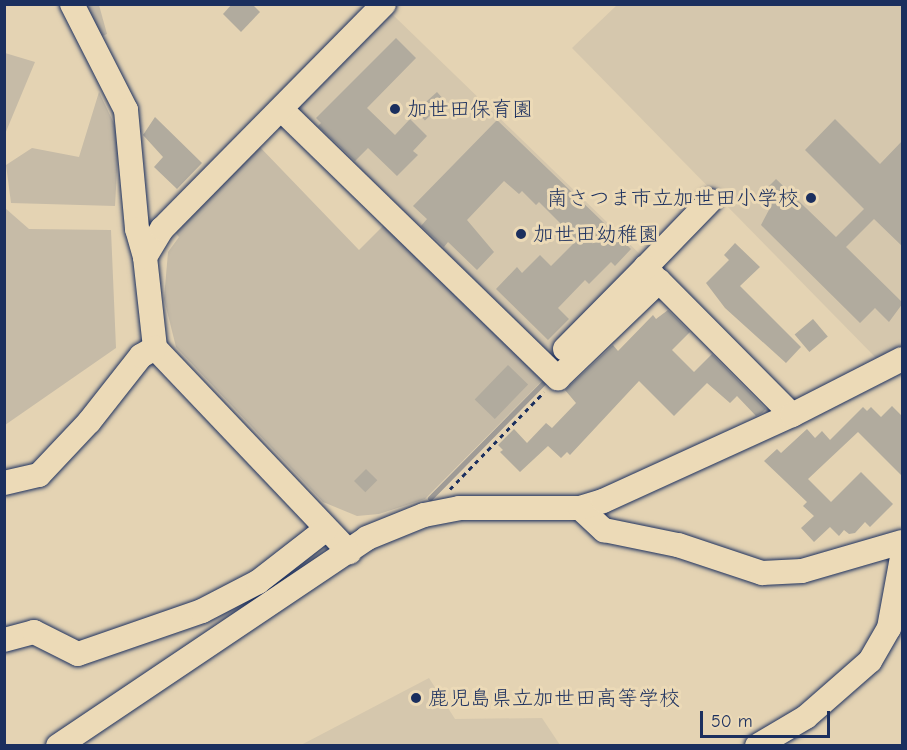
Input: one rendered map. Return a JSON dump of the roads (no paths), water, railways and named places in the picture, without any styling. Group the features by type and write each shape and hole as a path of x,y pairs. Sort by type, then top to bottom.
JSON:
{"street":[{"path":"72,4 126,110 137,229 145,257 155,348 349,552"},
{"path":"145,257 162,229 282,110 384,4"},
{"path":"282,110 552,373 652,274 710,201"},
{"path":"652,274 792,415"},
{"path":"4,483 39,475 89,422 141,356 155,348"},
{"path":"58,746 367,538 424,515 459,508 580,508 652,481 792,415 903,359"},
{"path":"580,508 604,530 678,545 762,573 802,571 903,542"},
{"path":"4,640 33,632 78,654 202,611 258,582 326,529"},
{"path":"757,746 806,717 870,661 889,628 903,558"}],"waterway":[{"path":"430,498 549,377"}],"place":[{"name":"加世田保育園","path":"395,109"},
{"name":"南さつま市立加世田小学校","path":"811,198"},
{"name":"加世田幼稚園","path":"521,234"},
{"name":"鹿児島県立加世田高等学校","path":"416,698"}]}
